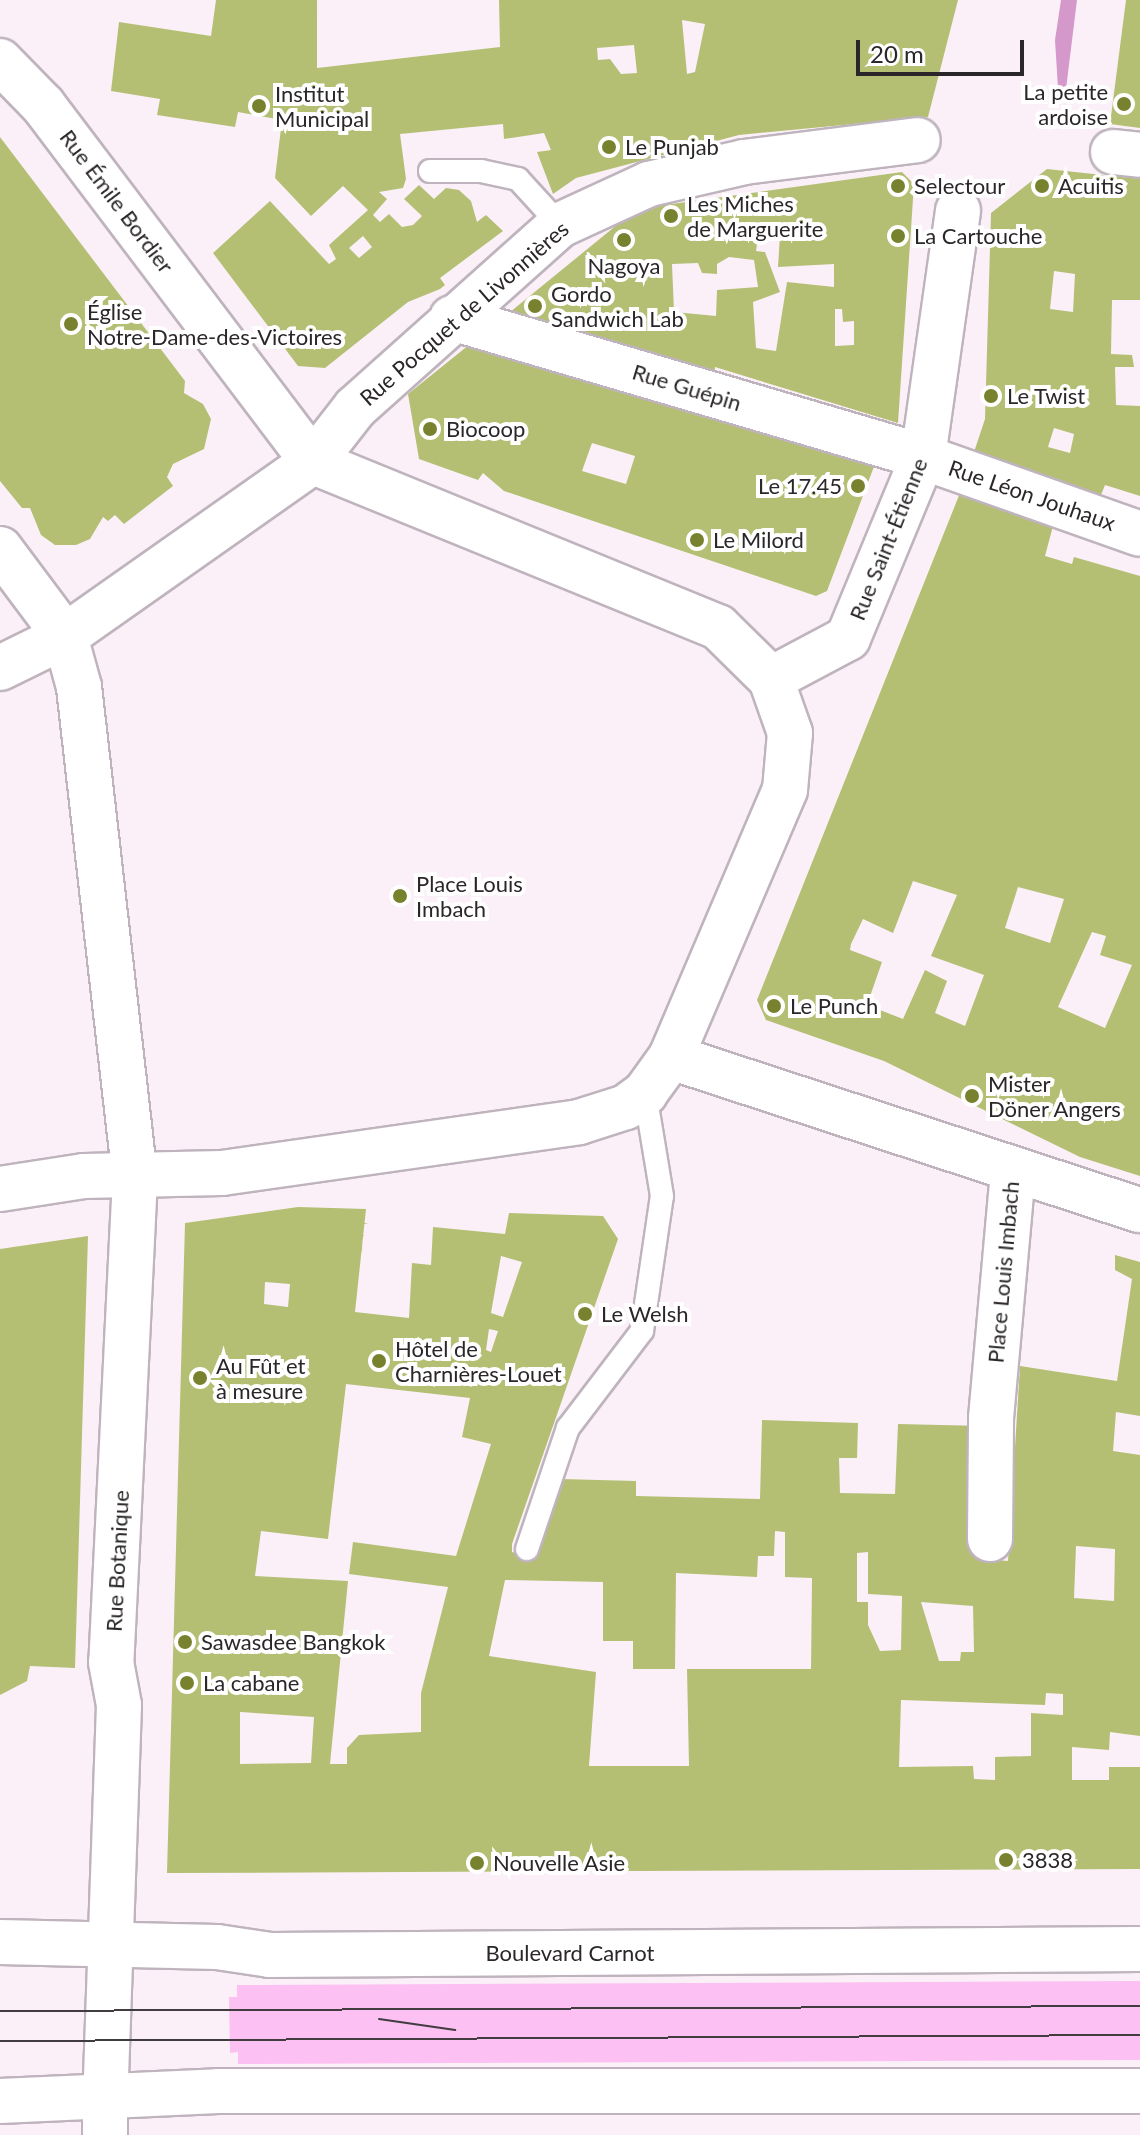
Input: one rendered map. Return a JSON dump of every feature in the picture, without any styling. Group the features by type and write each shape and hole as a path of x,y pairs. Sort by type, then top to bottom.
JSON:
{"street":[{"name":"Rue Émile Bordier","path":"0,61 43,105 313,462"},
{"name":"Rue Pocquet de Livonnières","path":"313,462 355,408 452,318 560,225 649,184 744,162 918,140"},
{"name":"Rue Saint-Étienne","path":"771,679 848,638 923,457 958,210"},
{"name":"Rue Guépin","path":"452,318 923,457"},
{"name":"Rue Léon Jouhaux","path":"923,457 1140,534"},
{"path":"0,668 65,636 313,462 718,627 771,679 790,733 785,790 671,1057 645,1093 626,1107 579,1122 222,1173 135,1178 84,1176 0,1189"},
{"path":"0,549 65,636 79,687 135,1178"},
{"name":"Place Louis Imbach","path":"671,1057 1013,1171 991,1418 990,1539"},
{"path":"1013,1171 1140,1210"},
{"name":"Rue Botanique","path":"105,2116 107,1943 119,1705 111,1662 135,1178"},
{"name":"Boulevard Carnot","path":"0,1942 107,1943 270,1955 1140,1949"},
{"path":"0,2101 105,2116 218,2091 1140,2091"}],"lane":[{"path":"430,171 481,171 518,179 560,225"},
{"path":"527,1549 568,1428 642,1331 662,1196 645,1093"}],"shaded area":[{"path":"1061,0 1077,0 1066,89 1058,88 1055,40"},
{"path":"1140,1981 1140,2060 238,2064 238,2052 230,2053 229,1997 237,1997 237,1985"}],"building":[{"path":"216,0 317,0 317,68 500,47 499,0 958,0 928,117 739,135 576,178 553,194 537,152 551,150 544,133 504,139 503,124 400,134 406,179 403,188 379,192 387,199 373,215 380,222 389,214 402,227 413,225 422,216 404,199 419,185 434,199 446,188 459,190 471,201 477,222 486,215 503,231 440,278 445,285 440,289 408,302 325,368 298,366 213,253 270,201 329,264 336,259 329,245 368,210 343,186 311,216 275,178 282,120 238,112 235,127 157,115 160,99 111,91 119,22 211,36","holes":["682,20 705,24 695,72 687,74","634,45 637,73 621,74 610,59 598,60 597,48","363,236 372,247 359,258 349,248"]},
{"path":"1126,0 1140,0 1140,128 1110,124"},
{"name":"Église Notre-Dame-des-Victoires","path":"0,137 185,381 184,393 203,404 211,419 204,449 173,464 167,477 173,486 124,524 115,515 108,521 103,517 90,539 76,545 55,545 41,535 30,508 22,508 0,481"},
{"path":"1047,169 1140,179 1140,300 1112,300 1111,354 1132,355 1134,367 1115,367 1116,405 1140,406 1140,496 1105,485 1099,500 972,458 985,419 991,213","holes":["1054,271 1075,274 1073,312 1050,309","1054,428 1074,434 1070,453 1048,447"]},
{"path":"902,172 914,184 898,423 715,367 714,379 504,317 618,224 650,207","holes":["759,231 780,235 778,267 834,264 834,287 787,282 776,351 756,348 753,302 780,292 765,252 756,251","729,257 754,260 758,287 717,290 716,316 674,312 672,264 698,263 702,273 717,274 717,264","835,309 842,309 843,322 854,321 854,345 835,346"]},
{"path":"480,336 878,456 827,591 816,596 504,491 483,473 478,480 419,459 408,394","holes":["592,443 635,456 626,484 582,471"]},
{"path":"964,483 1057,511 1045,556 1072,564 1074,557 1140,576 1140,1176 1080,1157 884,1061 766,1020 757,1000","holes":["913,881 957,895 931,956 984,975 965,1026 935,1013 947,981 925,970 903,1019 867,1005 882,962 850,950 851,944 863,919 893,933","1018,887 1064,899 1050,943 1005,928","1092,932 1106,936 1100,955 1132,965 1105,1028 1058,1007"]},
{"path":"298,1207 366,1209 355,1312 409,1318 412,1263 431,1265 433,1227 505,1234 509,1213 603,1216 618,1239 512,1544 512,1552 536,1559 561,1479 636,1481 636,1496 760,1499 762,1420 858,1423 857,1458 839,1458 840,1493 895,1494 898,1424 984,1426 976,1558 1008,1561 1020,1366 1117,1381 1132,1279 1115,1270 1115,1255 1140,1262 1140,1416 1116,1412 1113,1451 1140,1455 1140,1736 1110,1732 1109,1750 1072,1747 1072,1780 1109,1780 1109,1767 1140,1767 1140,1869 167,1873 185,1223","holes":["501,1256 522,1262 503,1317 491,1313","265,1282 290,1284 288,1307 264,1304","489,1329 498,1331 491,1352 486,1350","346,1384 470,1398 462,1437 491,1444 456,1556 353,1542 349,1574 448,1587 421,1693 421,1732 359,1735 347,1748 347,1764 330,1764 348,1581 255,1576 261,1531 328,1539","775,1531 785,1532 785,1577 812,1578 811,1669 687,1669 689,1766 589,1766 596,1672 489,1656 505,1580 603,1582 603,1641 633,1641 633,1669 675,1669 676,1573 757,1577 758,1556 774,1556","1076,1546 1115,1549 1114,1601 1074,1598","868,1552 868,1594 902,1596 901,1650 880,1651 868,1625 868,1602 857,1602 857,1553","921,1602 973,1606 974,1652 961,1652 960,1661 939,1661","1046,1693 1063,1694 1063,1715 1031,1713 1031,1756 995,1757 995,1780 974,1779 973,1766 899,1767 901,1700 1045,1705","240,1712 314,1717 311,1763 240,1764"]},
{"path":"88,1236 75,1668 30,1666 27,1681 0,1695 0,1249"}],"tram line":[{"path":"0,2011 1140,2006"},
{"path":"379,2019 455,2030"},
{"path":"0,2041 1140,2035"}],"place":[{"name":"La petite ardoise","path":"1124,104"},
{"name":"Institut Municipal","path":"259,106"},
{"name":"Le Punjab","path":"609,147"},
{"name":"Selectour","path":"898,186"},
{"name":"Acuitis","path":"1042,186"},
{"name":"Les Miches de Marguerite","path":"671,216"},
{"name":"La Cartouche","path":"898,236"},
{"name":"Nagoya","path":"624,240"},
{"name":"Gordo Sandwich Lab","path":"535,306"},
{"name":"Église Notre-Dame-des-Victoires","path":"71,324"},
{"name":"Le Twist","path":"991,396"},
{"name":"Biocoop","path":"430,429"},
{"name":"Le 17.45","path":"858,486"},
{"name":"Le Milord","path":"697,540"},
{"name":"Place Louis Imbach","path":"400,896"},
{"name":"Le Punch","path":"774,1006"},
{"name":"Mister Döner Angers","path":"972,1096"},
{"name":"Le Welsh","path":"585,1314"},
{"name":"Hôtel de Charnières-Louet","path":"379,1361"},
{"name":"Au Fût et à mesure","path":"200,1378"},
{"name":"Sawasdee Bangkok","path":"185,1642"},
{"name":"La cabane","path":"187,1683"},
{"name":"3838","path":"1006,1860"},
{"name":"Nouvelle Asie","path":"477,1863"}]}
